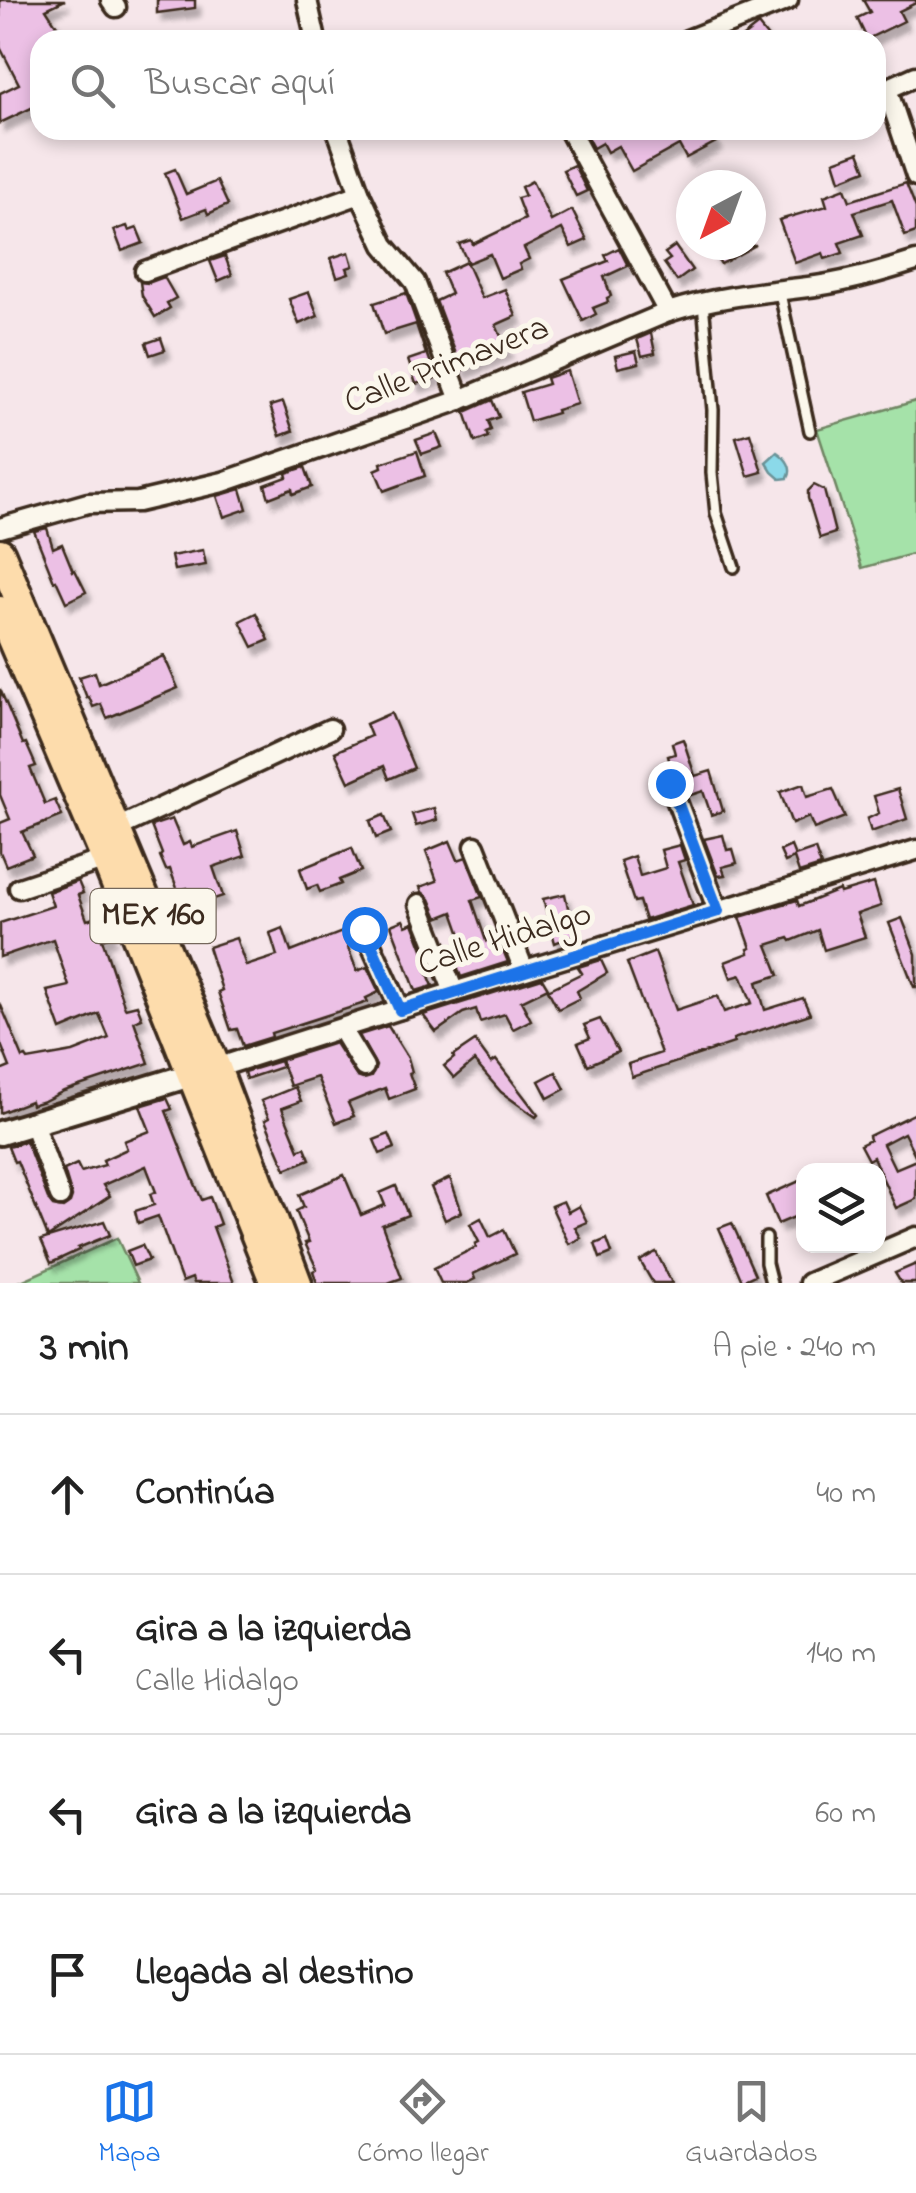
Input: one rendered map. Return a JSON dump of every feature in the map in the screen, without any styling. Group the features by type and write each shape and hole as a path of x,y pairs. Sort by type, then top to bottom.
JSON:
{"main road":[{"name":"MEX 160","path":"0,553 116,829 136,904 297,1283"},
{"name":"MEX 160","path":"0,611 106,860 136,904"},
{"name":"MEX 160","path":"205,1071 275,1283"}],"street":[{"path":"307,0 314,30"},
{"path":"712,30 788,0"},
{"path":"886,90 916,76"},
{"path":"886,102 916,176"},
{"path":"341,140 360,194 384,245 416,282 460,400"},
{"path":"575,140 668,312"},
{"path":"145,270 360,194"},
{"name":"Calle Primavera","path":"0,528 88,503 138,502 223,482 460,400 703,300 802,288 875,274 916,261"},
{"path":"116,829 330,729"},
{"path":"670,783 718,911"},
{"path":"474,846 524,970"},
{"name":"Calle Hidalgo","path":"0,1134 916,850"},
{"path":"19,888 106,860"},
{"path":"419,904 454,992"},
{"path":"364,929 400,1010"},
{"path":"341,1029 364,1067"},
{"path":"33,1123 60,1196"},
{"path":"809,1283 842,1277 916,1237"}],"lane":[{"path":"780,290 810,431"},
{"path":"703,300 713,410 716,513 734,567"},
{"path":"766,1238 771,1283"}],"green space":[{"path":"916,401 916,553 862,568 817,429"},
{"path":"117,1238 138,1283 17,1283"}],"water":[{"path":"777,452 788,463 788,478 780,479 766,462"}],"building":[{"path":"0,0 65,0 46,9 60,30 30,30 30,109 0,123 0,93 19,84 0,47"},
{"path":"157,0 195,0 195,8 157,13"},
{"path":"863,0 916,0 899,11 904,21 886,30 863,30 857,18 870,12"},
{"path":"589,140 716,142 686,158 679,145 632,171 618,146 607,152 602,143 593,148"},
{"path":"859,152 866,170 840,180 834,161"},
{"path":"574,165 587,191 576,196 563,170"},
{"path":"175,169 186,194 217,181 228,205 208,214 206,209 183,218 165,173"},
{"path":"532,181 551,221 572,210 587,240 571,247 562,229 524,248 529,259 519,264 521,269 500,278 490,254 468,263 459,244 471,240 473,244 525,219 517,198 525,196 521,187"},
{"path":"906,183 916,208 916,232 905,236 892,200 854,212 863,235 839,243 843,253 825,259 823,253 795,263 779,220 827,206 824,196 845,188 850,201"},
{"path":"127,226 129,231 137,228 143,243 122,251 114,230"},
{"path":"675,246 676,260 685,260 692,270 677,281 664,263 670,259 665,253"},
{"path":"619,248 628,266 604,277 611,296 608,302 593,308 596,314 583,321 563,279 608,261 605,255"},
{"path":"349,252 353,266 347,268 349,273 337,277 331,258"},
{"path":"225,256 232,275 218,281 210,261"},
{"path":"466,262 482,298 505,289 516,316 496,325 507,350 462,370 436,301 451,294 442,273"},
{"path":"164,277 176,298 167,303 170,308 155,317 142,296 140,282"},
{"path":"309,292 318,316 299,324 289,299"},
{"path":"406,293 436,378 416,384 408,360 426,354 416,324 384,334 374,303"},
{"path":"651,333 655,353 642,356 637,339"},
{"path":"161,338 165,350 150,355 146,343"},
{"path":"636,351 639,363 618,368 615,356"},
{"path":"567,371 577,404 530,421 521,392 548,384 546,378"},
{"path":"492,400 499,417 488,421 488,437 475,442 465,412"},
{"path":"283,402 293,431 280,436 270,406"},
{"path":"436,433 442,447 422,454 416,440"},
{"path":"750,433 762,472 748,476 736,437"},
{"path":"417,451 425,476 384,491 375,470 382,467 381,463"},
{"path":"305,467 312,487 293,494 292,489 269,498 265,485"},
{"path":"814,485 824,490 835,533 820,538 808,498"},
{"path":"241,489 247,509 224,517 217,496"},
{"path":"47,528 53,548 62,544 86,592 66,602 34,531"},
{"path":"203,550 206,565 174,570 171,556"},
{"path":"256,613 269,640 253,647 240,621"},
{"path":"164,656 178,688 107,718 101,704 93,707 87,698 79,677 95,672 99,684"},
{"path":"0,689 36,766 30,768 45,804 55,800 62,816 22,832 33,855 6,866 0,852 0,823 10,819 0,795"},
{"path":"391,713 414,768 389,779 384,766 349,782 335,752 371,736 366,724"},
{"path":"683,739 695,776 711,771 723,811 711,815 703,791 688,796 681,778 672,771 668,756 675,754 672,743"},
{"path":"803,784 807,797 833,789 845,817 814,829 809,817 792,824 780,792"},
{"path":"898,789 907,819 871,832 867,819 879,813 874,796"},
{"path":"434,808 437,820 416,826 412,814"},
{"path":"384,815 391,832 376,838 370,821"},
{"path":"172,819 183,845 190,842 192,847 237,831 245,856 213,867 223,896 193,906 187,888 178,891 160,856 151,826"},
{"path":"723,835 727,850 733,849 737,863 722,867 725,875 718,876 704,839"},
{"path":"450,841 458,860 466,857 482,897 472,900 486,941 495,931 508,962 461,977 451,951 465,946 453,912 438,918 420,887 437,881 426,851"},
{"path":"680,845 685,860 678,862 693,905 645,920 639,901 634,902 620,861 634,856 640,876 666,868 661,850"},
{"path":"791,846 795,856 815,849 821,866 799,873 794,858 785,862 780,851"},
{"path":"352,848 361,871 320,892 317,885 307,889 300,869"},
{"path":"78,881 83,893 78,895 87,920 104,915 111,936 102,939 125,1008 137,1005 142,1018 134,1021 149,1063 0,1113 0,1071 10,1067 0,1042 0,1003 23,1058 28,1060 73,1052 109,1038 99,1014 61,1030 47,991 69,986 53,939 0,957 0,923 53,906 48,892"},
{"path":"874,883 881,906 857,914 865,937 824,950 818,930 767,945 779,975 757,982 765,1010 803,998 810,1014 632,1077 628,1064 661,1053 627,963 655,952 676,1010 718,996 724,1012 752,1003 741,975 731,978 725,962 749,953 751,948 740,917 797,900 799,906 839,890 840,893"},
{"path":"565,894 574,935 555,943 543,899"},
{"path":"902,918 916,954 916,987 889,923"},
{"path":"403,920 406,926 413,923 433,986 416,991 391,925"},
{"path":"283,928 291,952 342,932 357,971 367,967 379,992 366,998 368,1002 243,1046 237,1029 231,1030 208,947 236,938 246,966 277,956 270,933"},
{"path":"601,960 607,973 577,991 580,998 558,1009 548,990 582,973 578,967"},
{"path":"542,978 548,988 521,1001 531,1020 513,1029 505,1014 480,1022 476,1009 463,1013 436,1032 423,1015"},
{"path":"600,1019 618,1052 588,1065 578,1043 590,1038 584,1025"},
{"path":"388,1026 408,1058 415,1089 389,1099 385,1088 348,1103 354,1116 336,1123 317,1077 290,1086 281,1060 335,1043 357,1077 371,1077 376,1066 359,1035"},
{"path":"475,1041 491,1063 496,1060 536,1117 501,1092 474,1061 454,1078 444,1066"},
{"path":"280,1061 282,1067 246,1079 244,1072"},
{"path":"556,1072 565,1089 548,1098 539,1081"},
{"path":"295,1087 301,1101 282,1108 299,1150 305,1147 310,1159 286,1169 261,1101"},
{"path":"167,1098 172,1109 166,1111 192,1177 202,1200 210,1197 220,1224 213,1227 234,1283 194,1283 192,1278 182,1282 158,1216 138,1223 135,1211 154,1205 150,1194 156,1192 146,1166 103,1185 110,1196 48,1237 8,1147 26,1141 49,1201 63,1208 72,1197 64,1170 77,1164 81,1172 105,1165 103,1160 127,1149 124,1141 150,1131 140,1106"},
{"path":"916,1113 916,1157 904,1133 883,1144 895,1169 916,1160 916,1199 896,1208 886,1186 886,1163 876,1163 873,1157 868,1160 860,1145 870,1140 869,1136"},
{"path":"389,1134 395,1148 380,1154 374,1140"},
{"path":"344,1175 361,1215 385,1205 380,1193 396,1186 408,1215 382,1225 402,1278 388,1283 317,1283 313,1271 317,1269 296,1211 304,1207 299,1195"},
{"path":"450,1178 462,1212 445,1220 431,1187"},
{"path":"796,1183 796,1216 778,1224 766,1196"},
{"path":"563,1201 568,1212 579,1206 587,1222 575,1227 581,1238 569,1244 551,1206"},
{"path":"481,1218 490,1237 504,1230 515,1254 473,1274 475,1279 467,1283 441,1283 434,1268 476,1247 479,1242 470,1224"},
{"path":"104,1221 110,1235 51,1263 41,1240"},
{"path":"732,1223 755,1275 742,1281 719,1228"},
{"path":"607,1239 612,1253 600,1258 595,1244"},
{"path":"142,1245 149,1260 133,1266 127,1251"},
{"path":"656,1252 672,1283 653,1283 640,1261"},
{"path":"916,1264 916,1283 901,1283 895,1273"}],"route":[{"path":"364,929 400,1010 718,911 670,783"}]}
